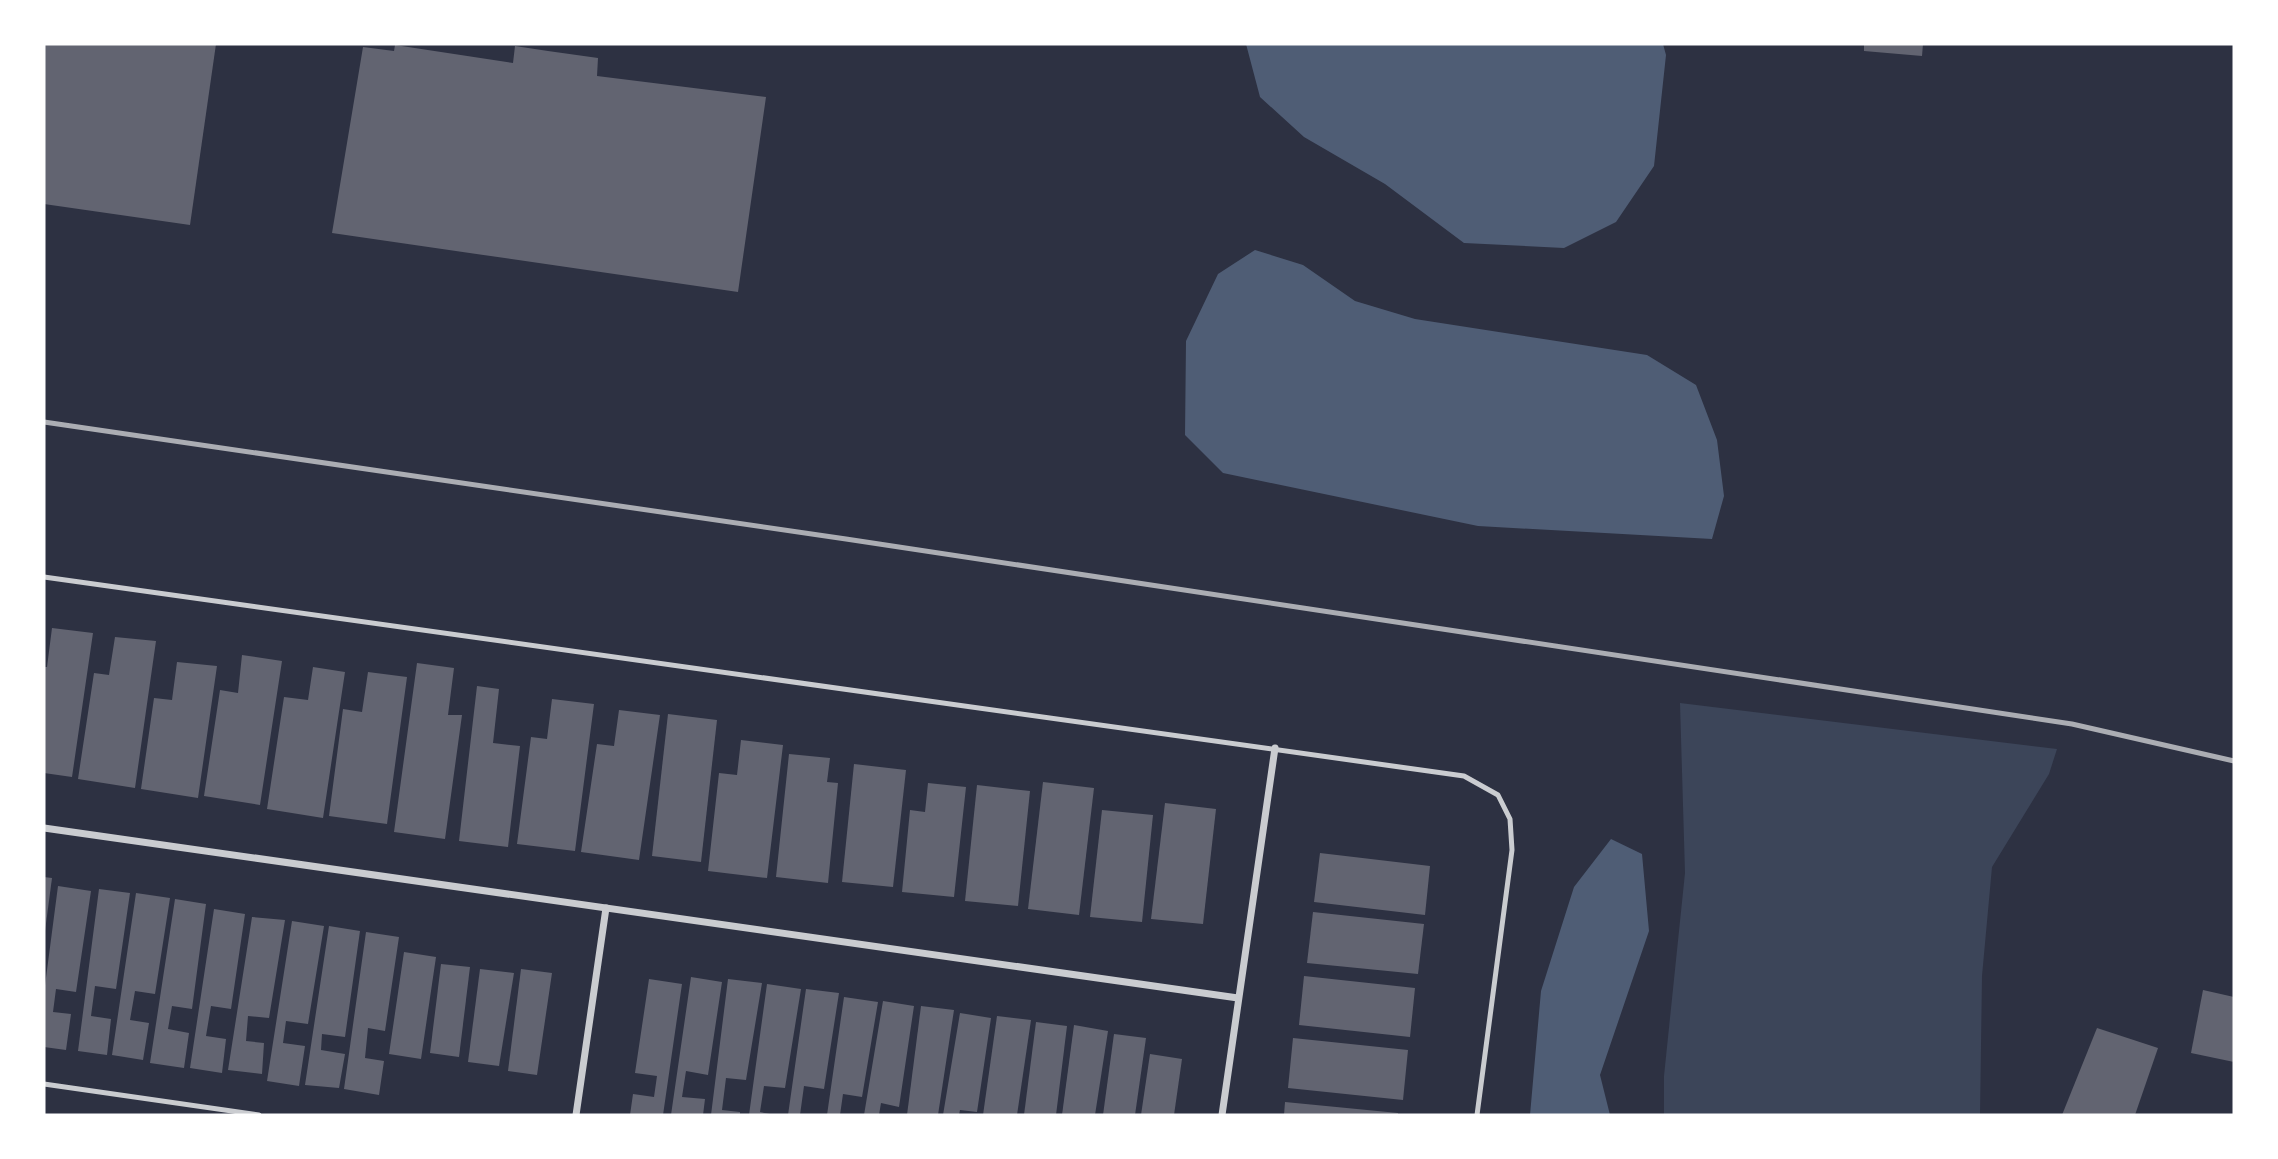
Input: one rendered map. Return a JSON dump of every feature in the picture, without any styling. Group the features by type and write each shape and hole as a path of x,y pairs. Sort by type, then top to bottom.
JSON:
{"street":[{"path":"1222,1115 1275,748"},
{"path":"44,828 1238,998"},
{"path":"576,1115 606,908"}],"lane":[{"path":"44,577 1464,776 1499,795 1510,819 1513,850 1477,1115"},
{"path":"44,1084 259,1115"}],"shaded area":[{"path":"1246,44 1663,44 1666,55 1654,166 1616,222 1564,248 1464,243 1385,184 1304,137 1260,97"},
{"path":"1255,250 1303,265 1355,301 1415,319 1647,355 1696,385 1717,440 1724,496 1712,539 1478,526 1223,473 1185,435 1186,341 1218,274"},
{"path":"1680,703 2057,749 2049,774 1992,867 1982,976 1980,1115 1664,1115 1664,1076 1685,873"},
{"path":"1611,839 1642,854 1649,931 1600,1075 1610,1115 1530,1115 1541,991 1574,887"}],"building":[{"path":"44,44 216,44 190,225 44,204"},
{"path":"1864,44 1923,44 1922,56 1864,51"},
{"path":"395,45 513,63 515,46 598,58 597,76 766,97 738,292 332,233 363,47 394,51"},
{"path":"52,628 93,633 72,777 44,773 44,667 47,667"},
{"path":"115,637 156,641 135,788 78,779 94,673 109,675"},
{"path":"242,655 282,661 260,805 204,796 220,690 238,693"},
{"path":"177,662 217,666 198,798 141,789 154,698 172,700"},
{"path":"417,663 454,668 448,715 462,715 445,839 394,832"},
{"path":"313,667 345,672 323,818 267,809 284,697 308,700"},
{"path":"368,672 407,677 387,824 329,816 343,709 362,712"},
{"path":"477,686 499,689 493,743 520,746 508,847 459,841"},
{"path":"552,699 594,704 575,851 517,844 531,737 547,739"},
{"path":"619,710 660,715 639,860 581,852 597,744 614,746"},
{"path":"668,714 717,720 701,862 652,856"},
{"path":"741,740 783,745 767,878 708,871 719,773 737,775"},
{"path":"789,754 830,758 827,782 838,783 828,883 776,877"},
{"path":"854,764 906,770 893,887 842,882"},
{"path":"1043,782 1094,788 1079,915 1028,909"},
{"path":"928,783 966,787 954,897 902,892 910,810 925,812"},
{"path":"977,785 1030,791 1018,906 965,901"},
{"path":"1165,803 1216,809 1203,924 1151,919"},
{"path":"1102,810 1153,815 1142,922 1090,917"},
{"path":"1320,853 1430,866 1425,915 1314,902"},
{"path":"44,877 52,878 45,931 44,931"},
{"path":"58,886 91,891 76,992 56,989 53,1012 71,1014 66,1050 44,1047 44,993"},
{"path":"99,889 130,893 116,989 95,986 91,1016 111,1019 107,1055 78,1051"},
{"path":"136,893 170,898 155,994 135,991 130,1020 149,1023 143,1060 112,1055"},
{"path":"175,899 206,904 192,1009 172,1006 168,1029 189,1033 184,1068 150,1063"},
{"path":"214,909 245,914 231,1009 211,1006 206,1036 226,1039 222,1073 190,1068"},
{"path":"1313,912 1424,924 1418,974 1307,963"},
{"path":"252,917 285,920 269,1018 248,1016 246,1041 264,1043 262,1074 228,1070"},
{"path":"292,921 324,926 308,1024 286,1021 283,1043 305,1046 299,1086 267,1081"},
{"path":"329,926 360,931 345,1037 322,1034 321,1050 345,1054 339,1088 305,1085"},
{"path":"366,932 399,937 385,1031 368,1028 365,1058 384,1061 379,1095 344,1089"},
{"path":"404,952 436,957 421,1059 389,1054"},
{"path":"441,964 470,967 459,1057 430,1053"},
{"path":"480,969 514,973 499,1066 468,1062"},
{"path":"521,969 552,973 537,1075 508,1071"},
{"path":"1304,976 1415,988 1410,1037 1299,1025"},
{"path":"691,977 722,982 708,1075 686,1071 682,1097 705,1099 703,1115 671,1115"},
{"path":"649,979 682,984 663,1115 630,1115 633,1094 654,1097 657,1076 635,1073"},
{"path":"728,979 762,983 746,1080 726,1078 722,1110 740,1112 740,1115 711,1115"},
{"path":"767,984 801,989 785,1088 764,1086 760,1112 770,1115 749,1115"},
{"path":"806,989 839,993 824,1089 804,1086 800,1115 788,1115"},
{"path":"2203,990 2234,997 2234,1062 2191,1053"},
{"path":"844,997 878,1002 862,1097 843,1094 840,1115 827,1115"},
{"path":"883,1001 914,1006 899,1107 881,1103 879,1115 864,1115"},
{"path":"921,1006 954,1010 938,1115 907,1115"},
{"path":"960,1013 991,1018 977,1112 960,1110 959,1115 943,1115"},
{"path":"997,1016 1031,1020 1017,1115 983,1115"},
{"path":"1036,1022 1067,1026 1056,1115 1024,1115"},
{"path":"1074,1025 1108,1031 1095,1115 1062,1115"},
{"path":"2097,1028 2158,1048 2135,1115 2062,1115"},
{"path":"1114,1034 1146,1038 1135,1115 1103,1115"},
{"path":"1293,1038 1408,1050 1403,1100 1288,1088"},
{"path":"1150,1054 1182,1059 1174,1115 1141,1115"},
{"path":"1285,1102 1398,1113 1398,1115 1284,1115"}],"railway":[{"path":"44,422 846,539 2072,724 2234,761"}]}
